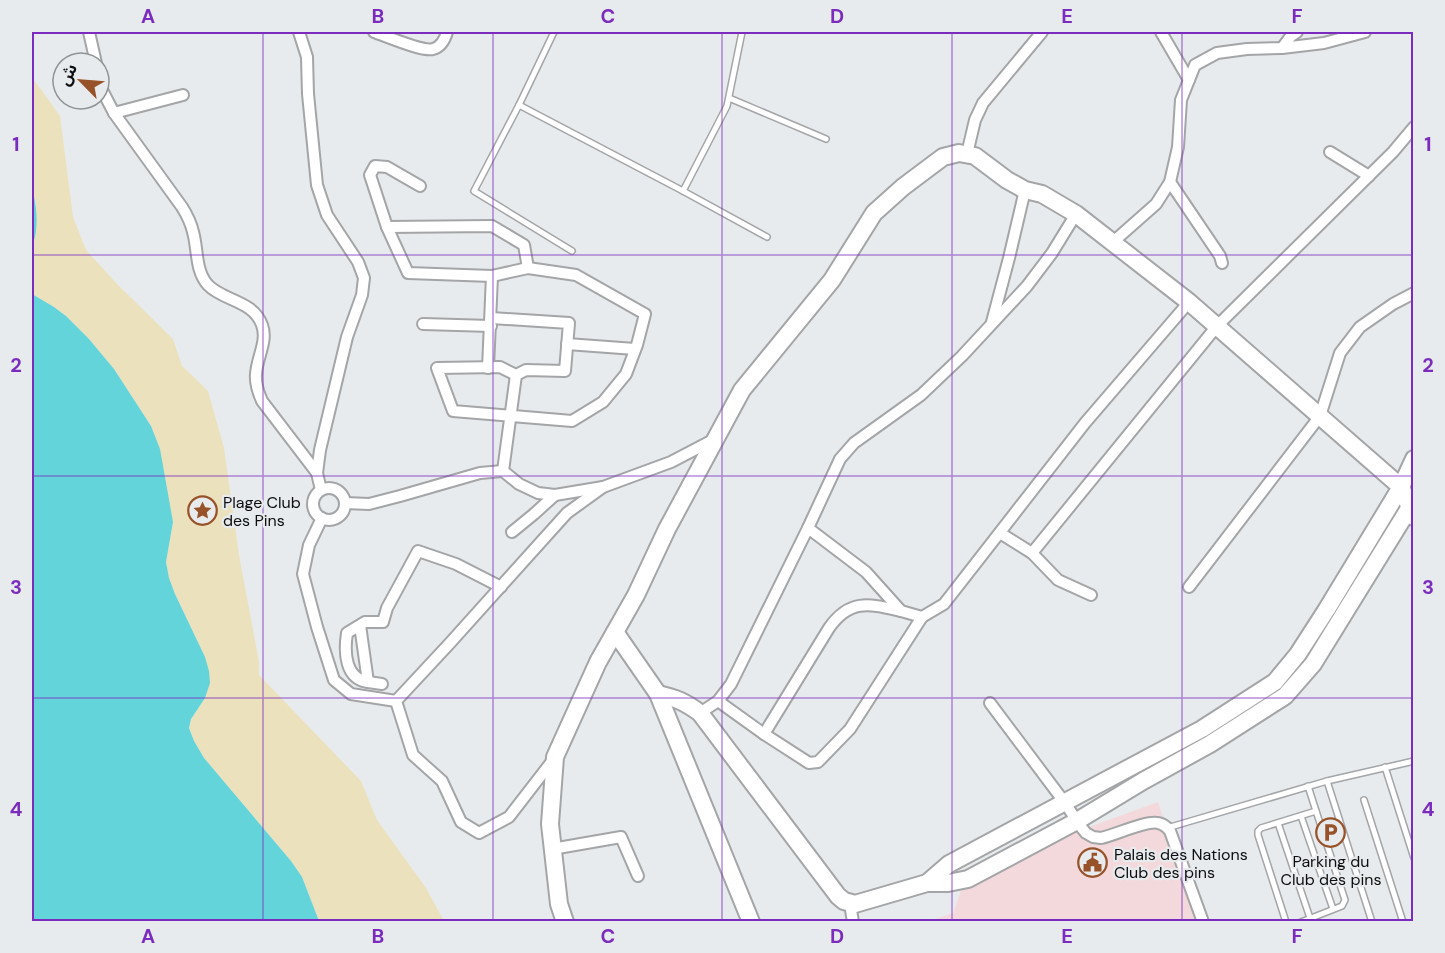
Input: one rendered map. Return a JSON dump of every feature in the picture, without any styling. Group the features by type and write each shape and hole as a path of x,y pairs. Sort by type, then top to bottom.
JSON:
{"street":[{"path":"89,32 93,51"},
{"path":"299,32 307,57 308,94 317,185 327,215 358,262 363,278 362,295 348,337 320,450 317,473 321,490"},
{"path":"374,32 431,50 440,46 447,32"},
{"path":"967,154 975,120 983,103 1042,32"},
{"path":"1161,32 1189,80"},
{"path":"1282,48 1297,32"},
{"path":"1113,242 1156,204 1170,182 1178,147 1180,100 1195,65 1217,53 1324,43 1365,32"},
{"path":"114,113 183,95"},
{"path":"111,107 189,219 194,232 200,271 207,284 247,306 258,317 264,332 264,340 256,372 258,392 317,473"},
{"path":"1032,553 1217,326 1393,152 1413,127"},
{"path":"1330,152 1369,176"},
{"path":"396,701 413,755 442,781 461,822 479,833 509,817 555,758 598,662 636,595 667,529 742,390 832,280 874,213 903,187 943,157 951,154 967,154 982,160 1007,180 1025,190 1042,194 1076,214 1113,242 1190,302 1401,487 1412,509 1313,664 1285,696 1210,744 1077,821 968,879 948,883 927,883 855,904 844,901 700,713 676,698 658,694"},
{"path":"420,186 387,167 375,166 370,175 387,227 408,273 492,276 528,268 576,275 645,314 626,374 603,402 572,421 453,411 436,368 500,367 516,375"},
{"path":"1170,182 1222,262"},
{"path":"991,325 1025,190"},
{"path":"700,713 718,701 731,684 840,459 854,443 921,395 962,356 1040,270 1076,214"},
{"path":"387,227 492,226 524,245 528,268"},
{"path":"488,368 492,276"},
{"path":"1189,587 1320,416 1340,353 1360,327 1413,293"},
{"path":"718,701 809,763 818,762 850,729 922,617 944,604 1084,423 1190,302"},
{"path":"423,324 569,323 565,371 526,370 516,375"},
{"path":"567,344 635,349"},
{"path":"503,471 516,375"},
{"path":"345,504 369,504 480,473 503,471 519,484 538,493 555,495 603,487 671,462 716,439"},
{"path":"927,883 949,864 1202,729 1275,682 1298,654 1327,609 1401,487 1413,459"},
{"path":"396,701 567,513 603,487"},
{"path":"332,488 341,494 345,504 342,514 333,519 322,518 318,515 314,505 317,494 321,490 332,488"},
{"path":"512,532 555,495"},
{"path":"322,518 309,545 303,574 334,680 351,694 396,701"},
{"path":"808,528 866,572 901,611"},
{"path":"1000,532 1032,553 1058,580 1091,595"},
{"path":"382,684 365,682 354,677 346,661 346,633 365,622 383,622 387,608 418,551 456,564 501,587"},
{"path":"764,734 829,628 842,612 871,604 922,617"},
{"path":"360,625 368,682"},
{"path":"615,632 658,694 752,921"},
{"path":"990,703 1086,833 1101,838 1151,823 1160,823 1170,831 1203,921"},
{"path":"555,758 550,824 559,904 565,921"},
{"path":"1012,831 1023,849"},
{"path":"552,849 621,837 638,876"},
{"path":"850,904 853,921"}],"lane":[{"path":"554,32 474,191 572,251"},
{"path":"683,191 727,106 742,32"},
{"path":"729,98 826,139"},
{"path":"519,105 767,237"},
{"path":"1167,828 1308,786 1385,767 1413,763"},
{"path":"1385,767 1413,858"},
{"path":"1327,781 1372,921"},
{"path":"1301,921 1342,906 1345,897 1308,786"},
{"path":"1364,800 1403,921"},
{"path":"1286,921 1258,833 1261,828 1316,811"},
{"path":"1301,816 1333,909"},
{"path":"1278,823 1310,918"}],"shaded area":[{"name":"Palais des Nations Club des pins","path":"1158,802 1196,921 926,922 953,913 962,888 1056,839"}],"sand":[{"name":"Plage Club des Pins","path":"32,78 51,103 51,111 56,111 60,116 73,217 86,250 173,339 182,366 208,391 224,448 239,555 259,662 259,675 361,781 377,820 426,888 444,921 319,921 302,877 291,861 204,758 194,741 189,728 191,719 205,698 205,657 169,578 166,562 173,522 151,426 114,369 89,339 66,316 32,294 32,249 36,232 36,204 32,186"}],"water":[{"path":"32,186 37,219 32,249"},
{"path":"32,294 66,316 89,339 114,369 151,426 160,449 173,522 166,562 169,578 205,657 209,671 210,683 205,698 191,719 189,728 204,758 302,877 319,921 32,921"}],"place":[{"name":"Plage Club des Pins","path":"202,511"},
{"name":"Parking du Club des pins","path":"1331,833"},
{"name":"Palais des Nations Club des pins","path":"1093,863"}]}
